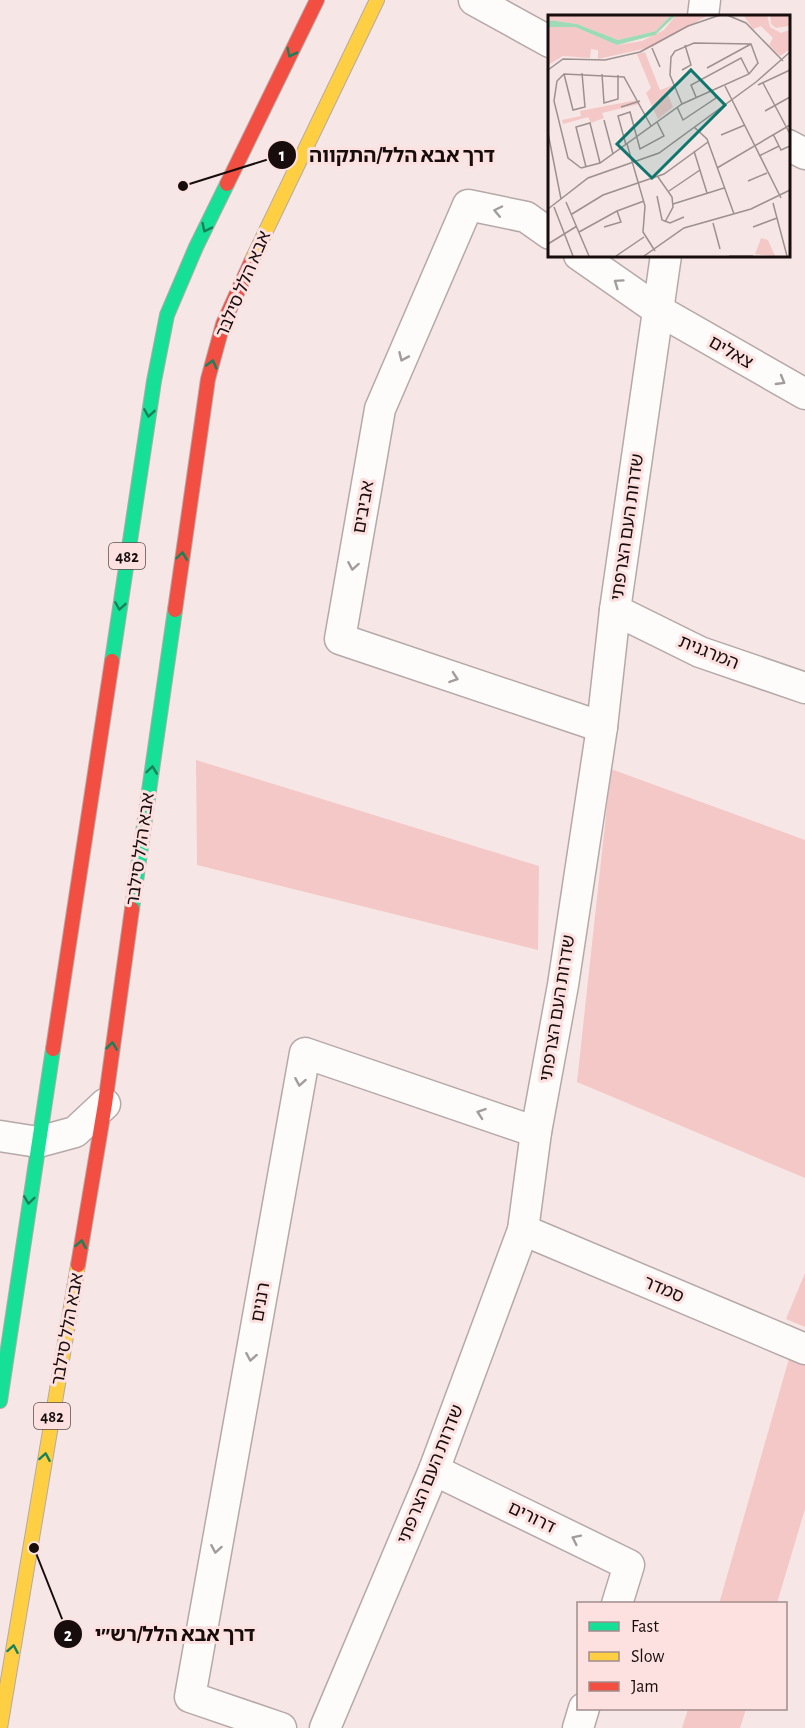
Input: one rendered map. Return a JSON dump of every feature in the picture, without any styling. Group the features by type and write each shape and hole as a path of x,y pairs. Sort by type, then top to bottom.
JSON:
{"main road":[{"name":"482","path":"0,1401 154,381 167,315 196,247 317,0"},
{"name":"אבא הלל סילבר","path":"0,1728 105,1104 208,379 223,324 244,276 377,0"}],"street":[{"path":"474,0 548,41"},
{"path":"703,15 705,0"},
{"path":"790,146 805,154"},
{"name":"אביבים","path":"548,233 526,217 468,205 380,409 340,639 602,727"},
{"path":"580,256 658,310"},
{"name":"שדרות העם הצרפתי","path":"325,1728 434,1470 523,1230 536,1132 563,985 602,727 615,610 666,256"},
{"name":"צאלים","path":"658,310 805,394"},
{"name":"המרגנית","path":"615,610 700,651 805,688"},
{"name":"רננים","path":"281,1728 190,1697 305,1053 536,1132"},
{"path":"0,1136 38,1142 75,1132 105,1104"},
{"name":"סמדר","path":"523,1230 805,1349"},
{"name":"דרורים","path":"434,1470 629,1565 618,1602"},
{"path":"578,1728 583,1710"}],"shaded area":[{"path":"196,760 539,866 538,950 197,865"},
{"path":"611,769 805,840 805,1178 577,1082"},
{"path":"805,1273 805,1327 786,1319"},
{"path":"790,1355 805,1362 805,1509 777,1602 720,1602"},
{"path":"687,1710 746,1710 740,1728 682,1728"}],"traffic: fast":[{"path":"112,661 154,381 167,315 196,247 227,184"},
{"path":"132,909 175,610"},
{"path":"0,1401 53,1049"}],"traffic: slow":[{"path":"251,262 377,0"},
{"path":"0,1728 78,1265"}],"traffic: jam":[{"path":"227,184 317,0"},
{"path":"175,610 208,379 223,324 251,262"},
{"path":"53,1049 112,661"},
{"path":"78,1265 105,1104 132,909"}],"place":[{"name":"דרך אבא הלל/התקווה","path":"183,186"},
{"name":"דרך אבא הלל/רש״י","path":"34,1548"}]}
